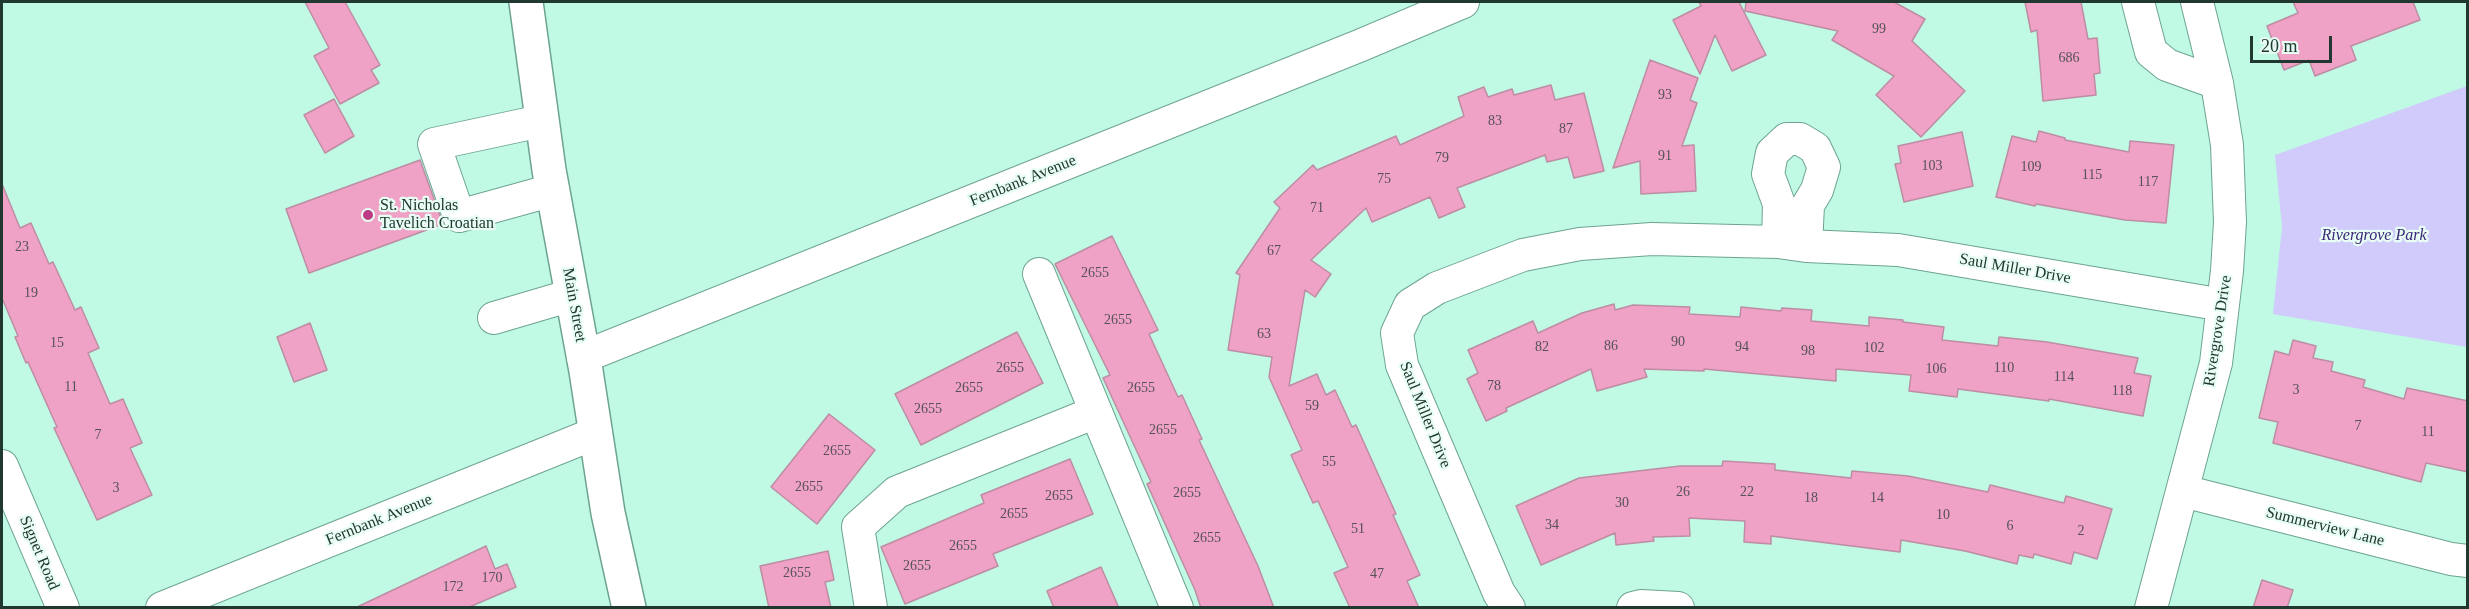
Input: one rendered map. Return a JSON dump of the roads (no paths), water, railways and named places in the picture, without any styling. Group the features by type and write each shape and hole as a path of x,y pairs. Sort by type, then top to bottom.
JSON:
{"main road":[{"name":"Main Street","path":"526,2 541,121 608,513 629,608"}],"street":[{"name":"Fernbank Avenue","path":"583,357 1337,55 1463,2"},
{"path":"2138,2 2151,52 2167,65 2217,83"},
{"name":"Rivergrove Drive","path":"2151,608 2216,363 2230,222 2227,145 2217,83 2197,2"},
{"path":"541,121 434,144 459,216 553,190"},
{"name":"Saul Miller Drive","path":"1509,608 1499,593 1402,364 1397,333 1410,305 1437,288 1523,255 1580,244 1652,239 1898,250 2223,304"},
{"path":"1039,274 1177,608"},
{"path":"494,318 572,295"},
{"path":"871,608 858,527 897,492 1096,412"},
{"name":"Fernbank Avenue","path":"162,608 596,433"},
{"name":"Signet Road","path":"2,466 63,608"},
{"name":"Summerview Lane","path":"2183,491 2451,559 2468,561"},
{"path":"1633,608 1641,606 1678,608"}],"place":[{"name":"St. Nicholas Tavelich Croatian","path":"368,215"}],"park label":[{"name":"Rivergrove Park","path":"2374,236"}]}
